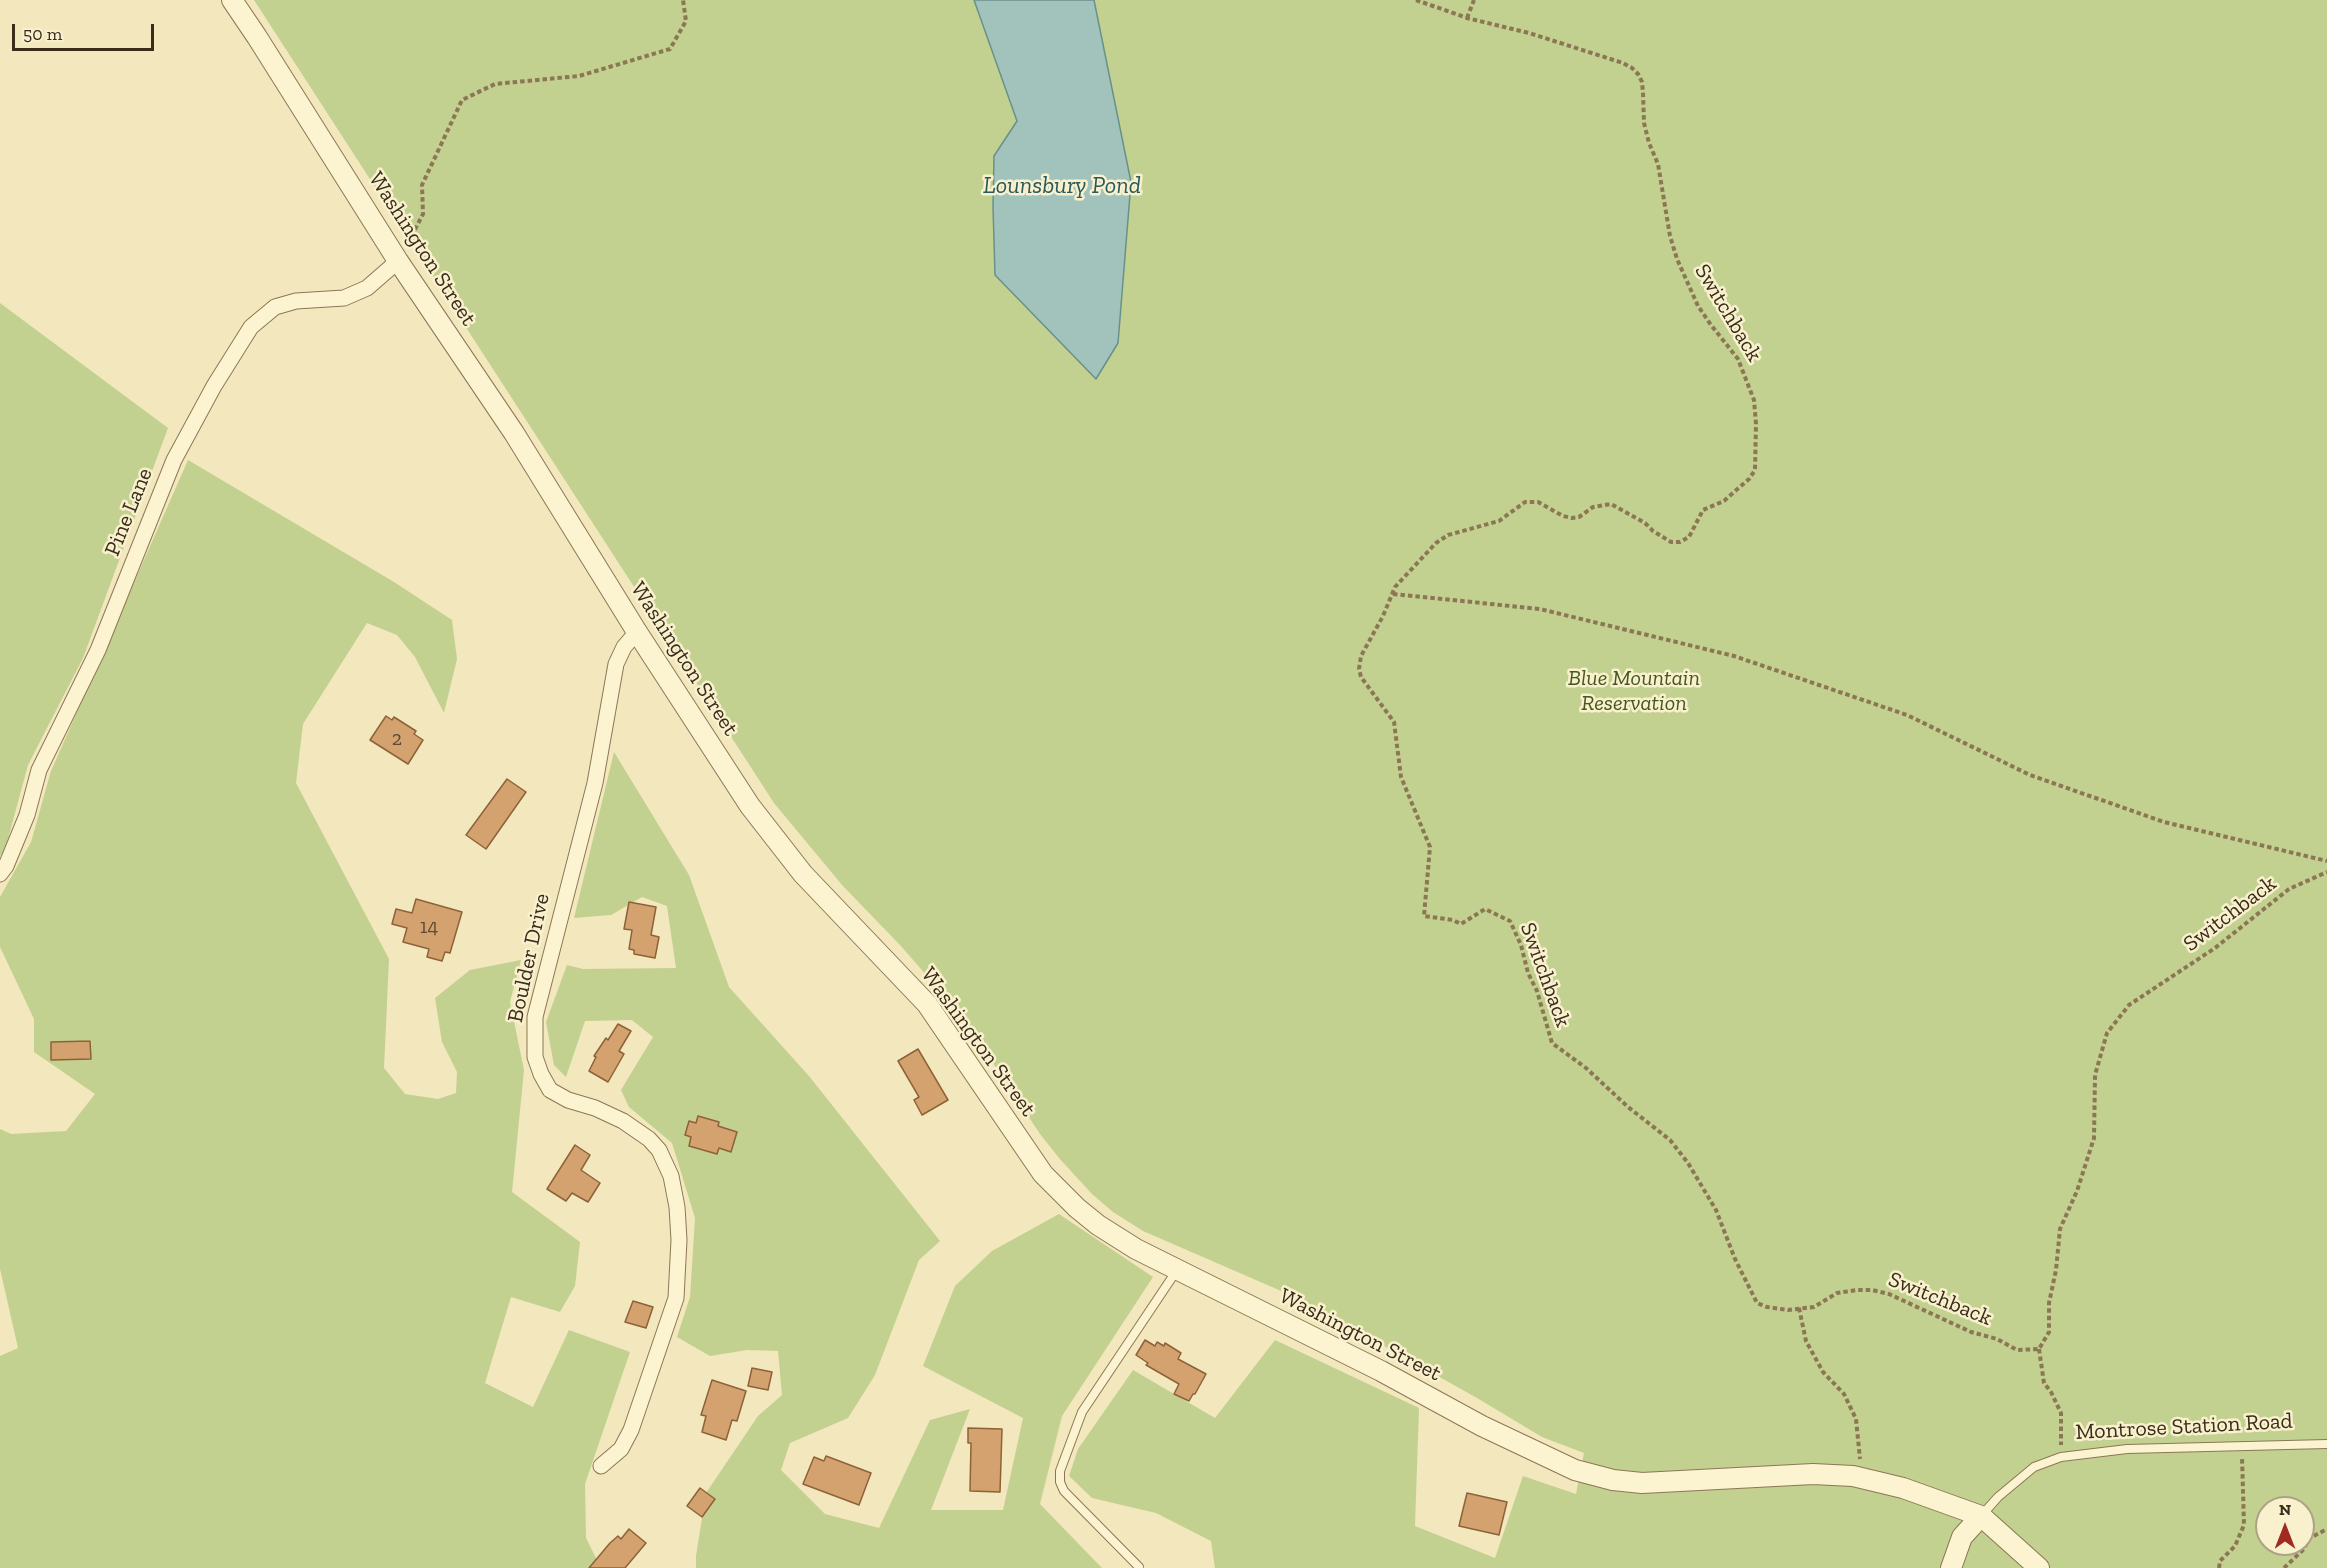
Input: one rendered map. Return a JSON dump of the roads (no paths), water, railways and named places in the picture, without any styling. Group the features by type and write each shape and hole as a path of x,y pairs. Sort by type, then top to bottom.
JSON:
{"street":[{"name":"Washington Street","path":"232,0 398,261 514,433 750,806 804,874 927,1004 1043,1174 1077,1208 1098,1225 1136,1249 1381,1371 1482,1426 1575,1470 1612,1480 1642,1483 1813,1474 1861,1478 1903,1488 1981,1516 2039,1568"},
{"name":"Pine Lane","path":"0,874 6,866 27,815 39,770 98,650 174,460 214,386 251,327 275,307 296,301 344,298 367,288 398,261"},
{"name":"Boulder Drive","path":"602,1466 621,1449 631,1430 676,1298 679,1240 677,1207 671,1176 659,1150 649,1138 623,1121 594,1108 568,1100 550,1090 541,1074 536,1057 534,1017 594,783 616,664 624,647 638,632"},
{"name":"Montrose Station Road","path":"1951,1568 1962,1537 1981,1516"}],"lane":[{"path":"1139,1567 1064,1491 1059,1472 1082,1412 1177,1269"},
{"name":"Montrose Station Road","path":"1981,1516 1998,1497 2034,1467 2061,1457 2127,1449 2327,1444"}],"water":[{"name":"Lounsbury Pond","path":"974,0 1094,0 1131,182 1118,343 1096,379 995,275 994,156 1017,121"}],"park label":[{"name":"Blue Mountain Reservation","path":"1634,692"}]}
